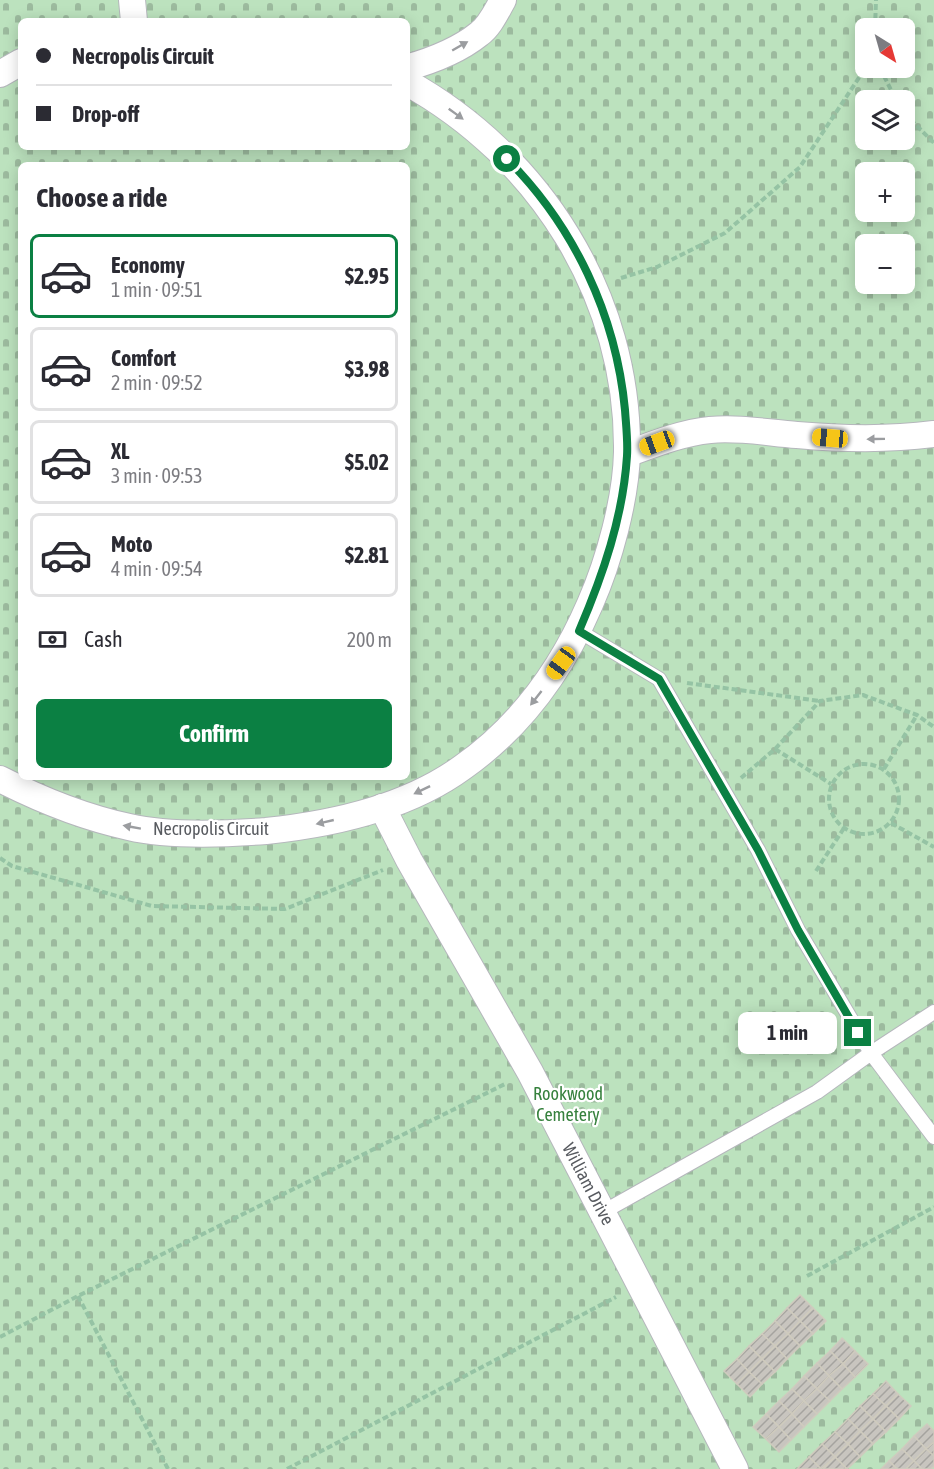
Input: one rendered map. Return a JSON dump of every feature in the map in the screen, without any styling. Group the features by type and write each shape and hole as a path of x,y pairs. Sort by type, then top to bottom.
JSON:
{"street":[{"path":"132,0 134,18"},
{"path":"410,67 443,56 480,34 492,20 503,0"},
{"path":"0,74 18,64"},
{"name":"Necropolis Circuit","path":"0,779 57,806 132,828 242,833 319,824 382,807 435,784 461,769 490,747 518,720 561,663 579,631 607,558 621,498 627,454 622,387 615,350 594,288 567,234 522,174 492,143 464,119 410,84"},
{"path":"627,454 672,437 711,430 752,430 847,439 903,438 934,434"},
{"name":"William Drive","path":"382,807 409,860 530,1072 735,1469"}],"lane":[{"path":"579,631 659,679 758,850 798,930 871,1053 934,1137"},
{"path":"603,1212 817,1092 934,1012"}],"path":[{"path":"875,18 876,0"},
{"path":"594,288 657,267 724,233 800,166 859,78"},
{"path":"915,124 934,143"},
{"path":"659,679 820,701 863,695 917,716 934,727"},
{"path":"724,792 775,749 820,701"},
{"path":"884,770 917,716"},
{"path":"775,749 831,784"},
{"path":"864,764 884,770 897,785 899,805 891,823 873,834 853,834 836,823 828,804 831,784 844,769 864,764"},
{"path":"891,823 934,847"},
{"path":"816,871 844,828"},
{"path":"0,858 12,866 152,906 285,909 409,860"},
{"path":"0,1337 530,1072"},
{"path":"807,1276 934,1208"},
{"path":"287,1469 640,1284"},
{"path":"78,1296 168,1469"}],"green space":[{"name":"Rookwood Cemetery","path":"0,0 934,0 934,1469 0,1469"}],"building":[{"path":"800,1295 813,1308 800,1321 787,1308"},
{"path":"787,1308 800,1321 788,1334 775,1321"},
{"path":"813,1308 826,1321 813,1334 800,1321"},
{"path":"775,1321 788,1334 775,1346 762,1334"},
{"path":"800,1321 813,1334 800,1346 788,1334"},
{"path":"762,1334 775,1346 762,1359 749,1346"},
{"path":"788,1334 800,1346 787,1359 775,1346"},
{"path":"842,1338 855,1351 843,1364 830,1351"},
{"path":"749,1346 762,1359 749,1372 737,1359"},
{"path":"775,1346 787,1359 775,1372 762,1359"},
{"path":"830,1351 843,1364 829,1376 817,1363"},
{"path":"855,1351 868,1364 855,1377 843,1364"},
{"path":"737,1359 749,1372 737,1384 724,1371"},
{"path":"762,1359 775,1372 762,1384 749,1372"},
{"path":"817,1363 829,1376 817,1389 804,1376"},
{"path":"843,1364 855,1377 842,1389 829,1376"},
{"path":"749,1372 762,1384 750,1397 737,1384"},
{"path":"804,1376 817,1389 804,1401 792,1389"},
{"path":"829,1376 842,1389 830,1401 817,1389"},
{"path":"886,1381 898,1394 886,1406 873,1394"},
{"path":"792,1389 804,1401 792,1414 779,1401"},
{"path":"817,1389 830,1401 817,1414 804,1401"},
{"path":"873,1394 886,1406 873,1419 860,1406"},
{"path":"898,1394 911,1406 899,1419 886,1406"},
{"path":"779,1401 792,1414 779,1427 766,1414"},
{"path":"804,1401 817,1414 804,1427 792,1414"},
{"path":"860,1406 873,1419 860,1431 848,1419"},
{"path":"886,1406 899,1419 886,1432 873,1419"},
{"path":"766,1414 779,1427 766,1439 753,1427"},
{"path":"792,1414 804,1427 791,1440 779,1427"},
{"path":"848,1419 860,1431 848,1444 835,1432"},
{"path":"873,1419 886,1432 873,1444 860,1431"},
{"path":"927,1424 934,1431 934,1442 926,1449 914,1436"},
{"path":"779,1427 791,1440 779,1452 766,1439"},
{"path":"860,1431 873,1444 860,1457 848,1444"},
{"path":"835,1432 848,1444 835,1457 822,1444"},
{"path":"914,1436 926,1449 914,1461 902,1449"},
{"path":"934,1442 934,1456 926,1449"},
{"path":"822,1444 835,1457 821,1469 809,1457"},
{"path":"848,1444 860,1457 847,1469 835,1457"},
{"path":"902,1449 914,1461 906,1469 897,1469 889,1461"},
{"path":"926,1449 934,1456 934,1466 931,1469 922,1469 914,1461"},
{"path":"809,1457 821,1469 797,1469"},
{"path":"835,1457 847,1469 823,1469"},
{"path":"889,1461 897,1469 881,1469"},
{"path":"914,1461 922,1469 906,1469"}],"route":[{"path":"507,159 546,203 582,259 615,350 622,387 627,454 623,486 607,558 579,631 659,679 758,850 798,930 858,1033"}]}
